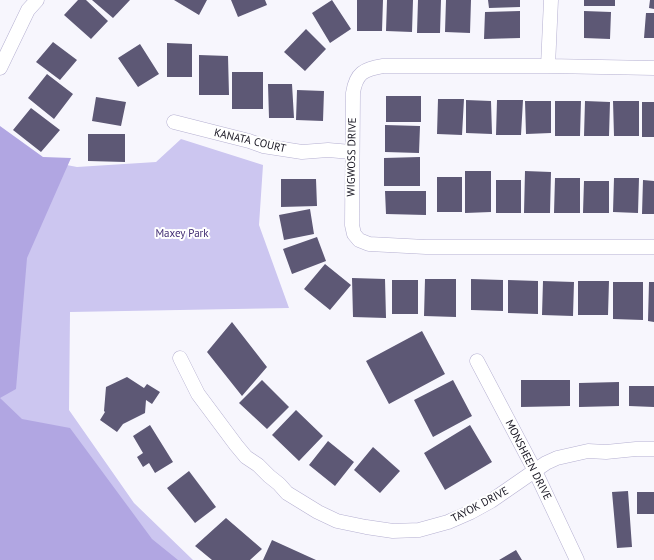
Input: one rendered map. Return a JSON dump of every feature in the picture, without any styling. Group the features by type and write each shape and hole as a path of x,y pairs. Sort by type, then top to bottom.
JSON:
{"street":[{"path":"0,68 28,10 37,0"},
{"path":"548,66 551,0"},
{"name":"WIGWOSS DRIVE","path":"654,68 548,66 383,66 371,68 360,74 354,83 352,98 352,225 354,234 359,240 369,244 434,247 654,247"},
{"name":"KANATA COURT","path":"174,122 250,141 263,146 302,152 328,150 352,152"},
{"name":"TAYOK DRIVE","path":"180,358 198,394 236,445 246,457 258,465 268,476 288,493 318,512 337,521 393,532 419,530 448,522 471,512 506,492 546,463 557,458 588,451 606,452 654,449"},
{"name":"MONSHEEN DRIVE","path":"477,361 535,471 577,560"}],"green space":[{"name":"Maxey Park","path":"0,129 46,161 77,167 156,162 181,139 263,165 259,225 289,308 70,312 69,410 134,503 193,560 4,560 0,558"}],"shaded area":[{"path":"0,126 43,157 71,158 27,258 16,389 0,398"},
{"path":"0,398 22,419 70,428 152,539 178,560 0,560"}],"building":[{"path":"78,0 86,0 108,21 91,39 64,15"},
{"path":"92,0 130,0 113,18"},
{"path":"174,0 207,0 199,15"},
{"path":"231,0 265,0 267,5 238,17"},
{"path":"332,0 351,29 330,43 312,13"},
{"path":"357,0 383,0 382,31 357,31"},
{"path":"387,0 413,0 412,32 386,31"},
{"path":"418,0 441,0 440,33 417,33"},
{"path":"446,0 471,0 470,33 445,32"},
{"path":"488,0 520,0 520,7 489,8"},
{"path":"584,0 615,0 615,6 584,6"},
{"path":"650,0 654,0 654,9 649,8"},
{"path":"520,11 520,38 484,39 485,12"},
{"path":"584,11 611,12 610,39 584,38"},
{"path":"646,13 654,13 654,38 644,38"},
{"path":"306,29 326,49 305,71 284,52"},
{"path":"53,42 77,60 60,80 36,62"},
{"path":"167,43 192,44 192,77 167,77"},
{"path":"140,44 159,74 138,87 118,58"},
{"path":"199,55 228,56 229,95 199,95"},
{"path":"232,72 263,72 263,109 232,109"},
{"path":"47,74 73,94 54,119 28,98"},
{"path":"268,84 292,84 294,118 269,118"},
{"path":"297,90 324,91 323,121 296,120"},
{"path":"386,96 421,96 421,122 386,122"},
{"path":"96,97 126,102 121,126 92,121"},
{"path":"438,99 464,99 462,135 437,134"},
{"path":"466,100 491,101 492,134 466,133"},
{"path":"497,100 523,100 521,135 496,135"},
{"path":"525,101 551,101 551,133 526,134"},
{"path":"555,101 581,101 580,136 555,136"},
{"path":"585,101 610,102 609,136 584,136"},
{"path":"613,101 639,101 639,136 614,136"},
{"path":"642,102 654,102 654,137 642,137"},
{"path":"31,108 60,130 41,152 13,130"},
{"path":"385,125 420,126 419,153 385,152"},
{"path":"88,134 125,134 125,162 88,161"},
{"path":"420,157 420,186 384,186 384,158"},
{"path":"465,171 491,171 491,212 465,213"},
{"path":"525,171 551,172 550,213 524,213"},
{"path":"437,177 462,177 462,212 437,212"},
{"path":"555,178 580,178 580,213 554,213"},
{"path":"614,178 639,178 638,213 613,212"},
{"path":"281,179 316,179 317,206 281,207"},
{"path":"496,180 521,180 521,213 496,213"},
{"path":"643,180 654,181 654,214 642,214"},
{"path":"584,181 609,181 609,213 583,213"},
{"path":"385,191 426,191 426,215 386,214"},
{"path":"310,209 314,234 284,240 279,215"},
{"path":"317,237 326,261 292,274 283,249"},
{"path":"325,264 351,285 330,310 304,289"},
{"path":"352,278 385,279 386,318 353,317"},
{"path":"425,279 456,279 456,317 424,316"},
{"path":"471,279 503,280 503,311 471,310"},
{"path":"392,280 418,280 418,314 392,314"},
{"path":"508,280 538,281 538,314 508,313"},
{"path":"543,281 574,282 573,316 542,315"},
{"path":"578,281 609,281 608,315 578,315"},
{"path":"613,282 643,282 643,320 613,319"},
{"path":"649,282 654,282 654,322 648,321"},
{"path":"232,322 267,367 242,396 207,352"},
{"path":"422,331 445,374 389,404 366,361"},
{"path":"127,377 144,388 147,384 160,392 152,404 146,400 145,413 123,424 117,432 100,420 105,412 106,387"},
{"path":"262,380 289,407 267,429 239,403"},
{"path":"453,380 472,416 433,437 414,400"},
{"path":"521,380 570,380 570,406 521,407"},
{"path":"619,382 619,406 579,407 579,383"},
{"path":"629,386 654,386 654,407 629,406"},
{"path":"296,410 323,436 299,461 272,435"},
{"path":"150,425 173,462 155,473 149,463 143,467 137,457 143,453 133,436"},
{"path":"470,425 492,462 445,490 424,453"},
{"path":"328,441 354,462 335,486 309,465"},
{"path":"373,447 400,471 380,493 354,470"},
{"path":"189,471 216,507 195,523 167,488"},
{"path":"628,491 632,547 617,548 612,492"},
{"path":"637,492 654,492 654,514 637,514"},
{"path":"226,518 262,549 250,560 212,560 195,546"},
{"path":"272,540 316,560 263,560"},
{"path":"516,550 522,560 499,560"}]}
